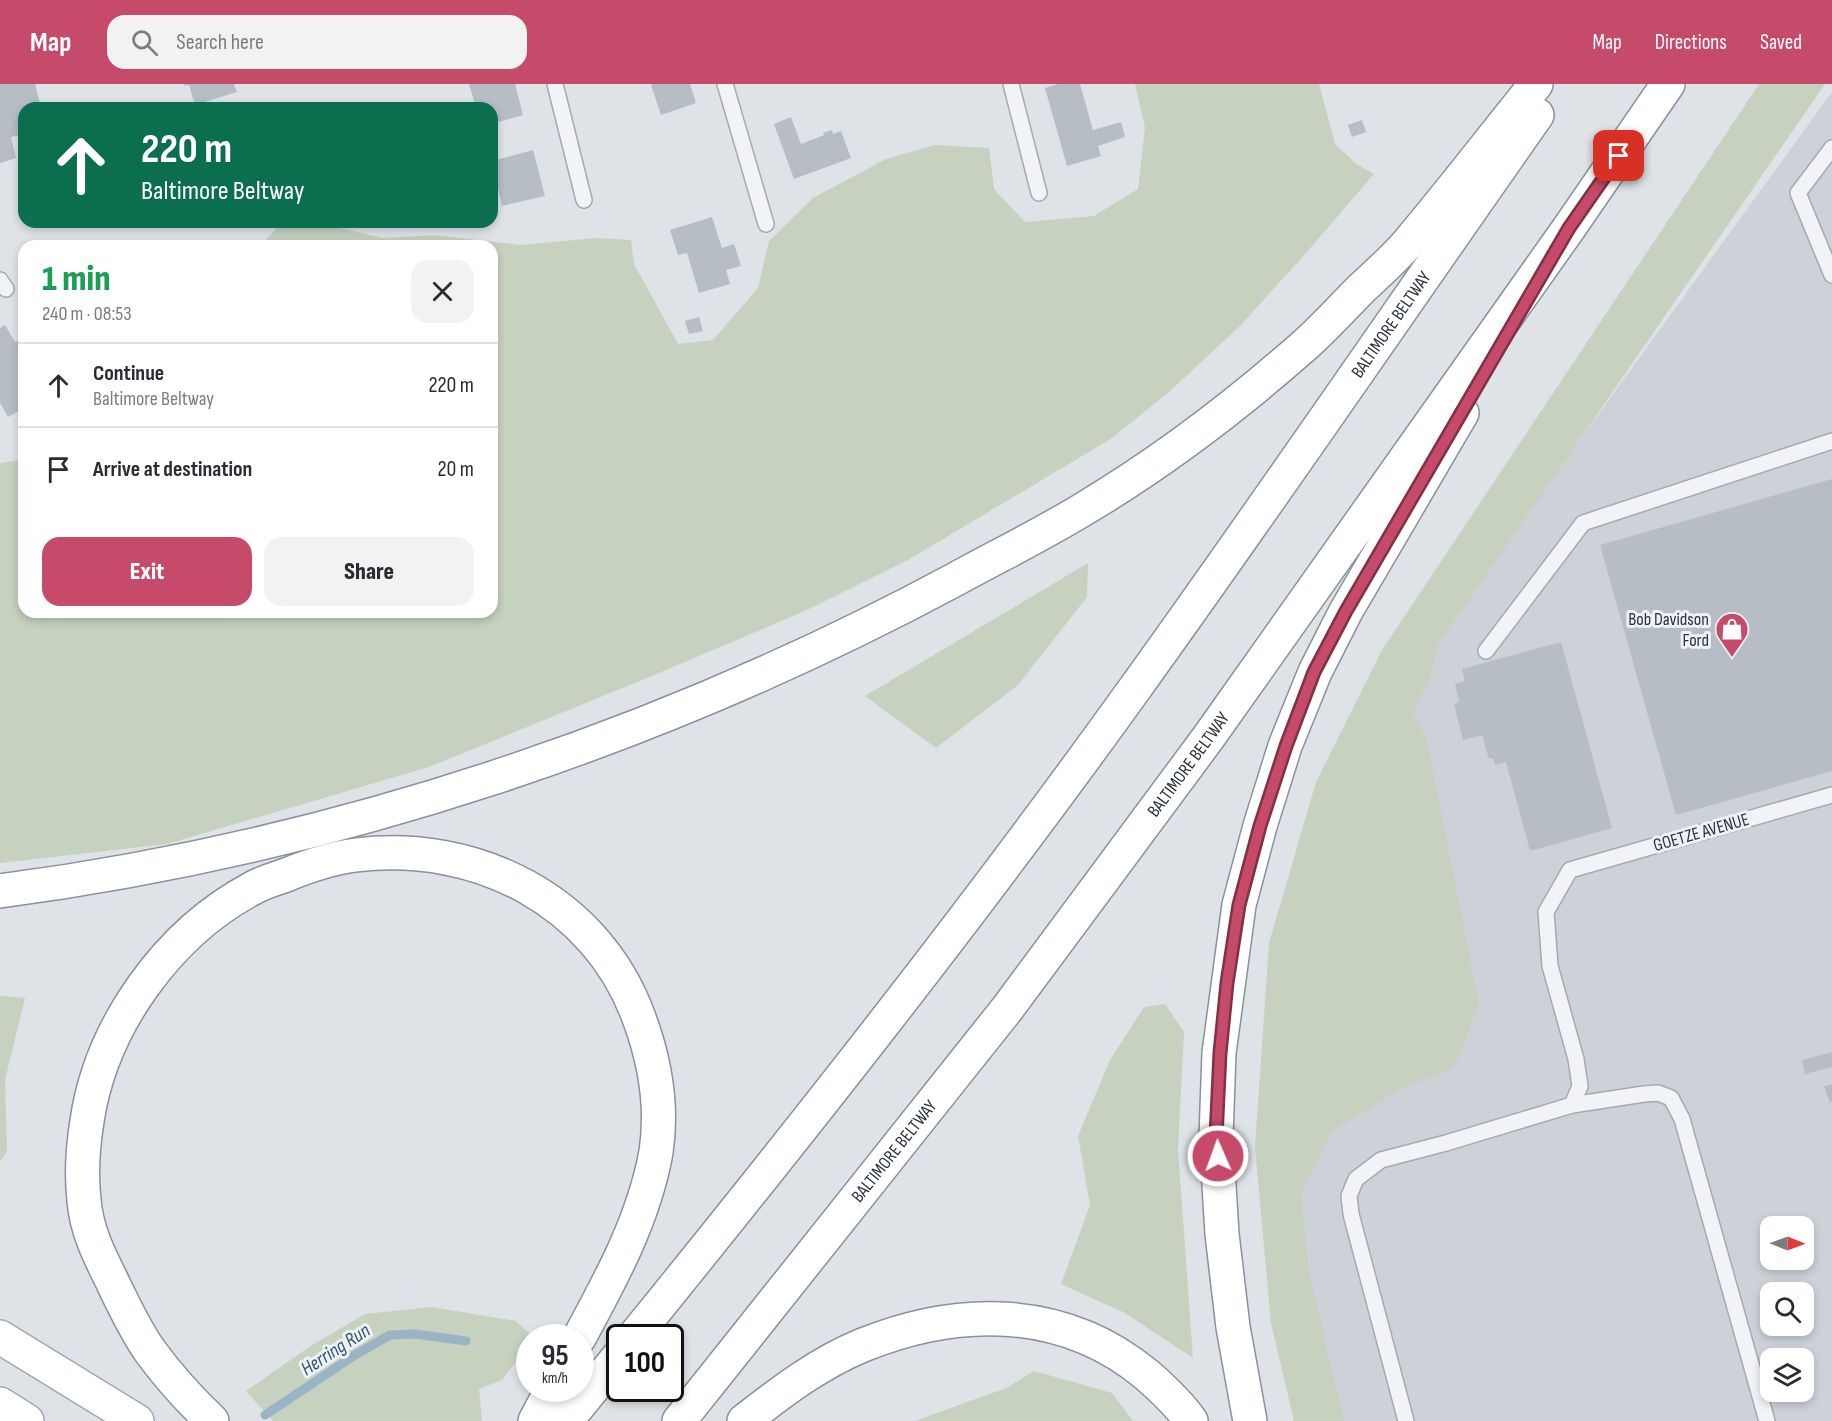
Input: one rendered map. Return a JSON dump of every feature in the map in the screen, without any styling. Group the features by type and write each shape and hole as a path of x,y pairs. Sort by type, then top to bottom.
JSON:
{"main road":[{"path":"0,891 151,866 257,844 492,779 607,738 708,698 890,615 1082,510 1151,466 1221,414 1305,344 1404,247 1536,84"},
{"name":"BALTIMORE BELTWAY","path":"644,1324 792,1142 931,962 1133,692 1558,84"},
{"name":"BALTIMORE BELTWAY","path":"679,1421 1007,1009 1208,738 1569,228 1668,84"},
{"path":"1250,1421 1233,1327 1222,1234 1216,1137 1220,1053 1227,983 1239,905 1260,826 1286,746 1314,672 1346,611 1569,228"},
{"path":"212,1421 188,1398 148,1349 95,1246 84,1202 84,1145 91,1096 107,1049 132,1000 163,960 207,918 254,887 309,866 355,855 401,854 451,858 502,874 540,893 575,920 606,953 632,998 651,1051 658,1101 656,1150 643,1204 617,1269 587,1324"},
{"path":"744,1421 808,1374 862,1346 918,1326 971,1319 1015,1319 1057,1328 1093,1341 1129,1360 1158,1384 1191,1421"},
{"path":"0,1337 137,1421"},
{"path":"566,1421 606,1372"},
{"path":"535,1421 545,1402"},
{"path":"0,1404 27,1421"}],"lane":[{"path":"555,84 584,200"},
{"path":"725,84 766,224"},
{"path":"1011,84 1039,193"},
{"path":"1832,148 1798,194 1832,275"},
{"path":"1485,651 1583,523 1832,441"},
{"name":"GOETZE AVENUE","path":"1572,1105 1580,1086 1576,1059 1550,966 1546,912 1570,870 1832,795"},
{"path":"1406,1421 1351,1214 1349,1197 1356,1179 1381,1160 1572,1105 1658,1093 1671,1098 1682,1119 1767,1421"}],"shaded area":[{"path":"1832,92 1832,1421 1332,1421 1281,1202 1407,678"}],"green space":[{"path":"1135,84 1319,84 1335,144 1355,163 1374,174 1240,326 1169,392 1112,438 908,560 805,611 429,767 167,844 0,863 0,463 18,460 18,618 498,618 498,242 521,245 596,238 631,240 634,264 678,344 713,340 758,288 769,241 813,198 886,159 935,145 989,148 994,189 1025,222 1094,216 1138,189 1145,128"},
{"path":"1759,84 1825,84 1438,645 1430,676 1413,714 1426,737 1479,1004 1454,1068 1400,1089 1333,1131 1301,1193 1308,1268 1344,1421 1294,1421 1271,1323 1255,1147 1269,943 1316,782 1382,650"},
{"path":"277,228 339,228 383,238 434,235 478,240 265,240"},
{"path":"1088,563 1087,597 1018,685 936,748 865,696"},
{"path":"0,996 25,998 5,1080 7,1151 0,1162"},
{"path":"1165,1004 1184,1032 1178,1149 1193,1358 1125,1313 1061,1284 1090,1205 1078,1136 1110,1060 1144,1007"},
{"path":"432,1307 516,1321 519,1324 516,1324 516,1361 502,1380 479,1389 482,1421 273,1421 246,1391 309,1347 365,1314"},
{"path":"1034,1371 1112,1393 1133,1421 915,1421 1006,1388"}],"building":[{"path":"0,84 35,84 40,102 18,102 18,135 11,137 16,158 0,163"},
{"path":"184,84 234,84 237,92 205,102 194,102 189,85"},
{"path":"469,84 515,84 523,115 498,122 498,102 474,102"},
{"path":"690,84 696,103 661,115 651,85"},
{"path":"1058,84 1080,84 1093,130 1121,122 1125,137 1098,146 1101,156 1067,166 1045,88"},
{"path":"791,117 801,144 832,130 833,134 841,131 851,158 794,179 774,124"},
{"path":"1362,120 1366,132 1352,137 1348,125"},
{"path":"533,150 545,196 502,206 498,188 498,159"},
{"path":"712,217 722,248 734,244 741,266 726,270 730,284 699,293 687,253 678,255 670,230"},
{"path":"699,317 703,331 689,334 685,321"},
{"path":"5,325 15,342 18,340 18,411 8,417 0,403 0,328"},
{"name":"Bob Davidson Ford","path":"1832,479 1832,771 1676,815 1600,545"},
{"path":"1561,642 1612,828 1530,851 1506,762 1495,765 1493,758 1489,759 1482,735 1463,740 1454,704 1459,702 1455,684 1465,681 1462,669"},
{"path":"1832,1052 1832,1067 1805,1074 1802,1060"},
{"path":"1832,1084 1832,1102 1830,1103 1824,1086"}],"waterway":[{"name":"Herring Run","path":"265,1415 355,1355 390,1335 415,1334 466,1341"}],"place":[{"name":"Bob Davidson Ford","path":"1732,658"}],"route":[{"path":"1218,1156 1216,1137 1220,1053 1227,983 1239,905 1260,826 1286,746 1314,672 1346,611 1569,228 1619,156"}]}
